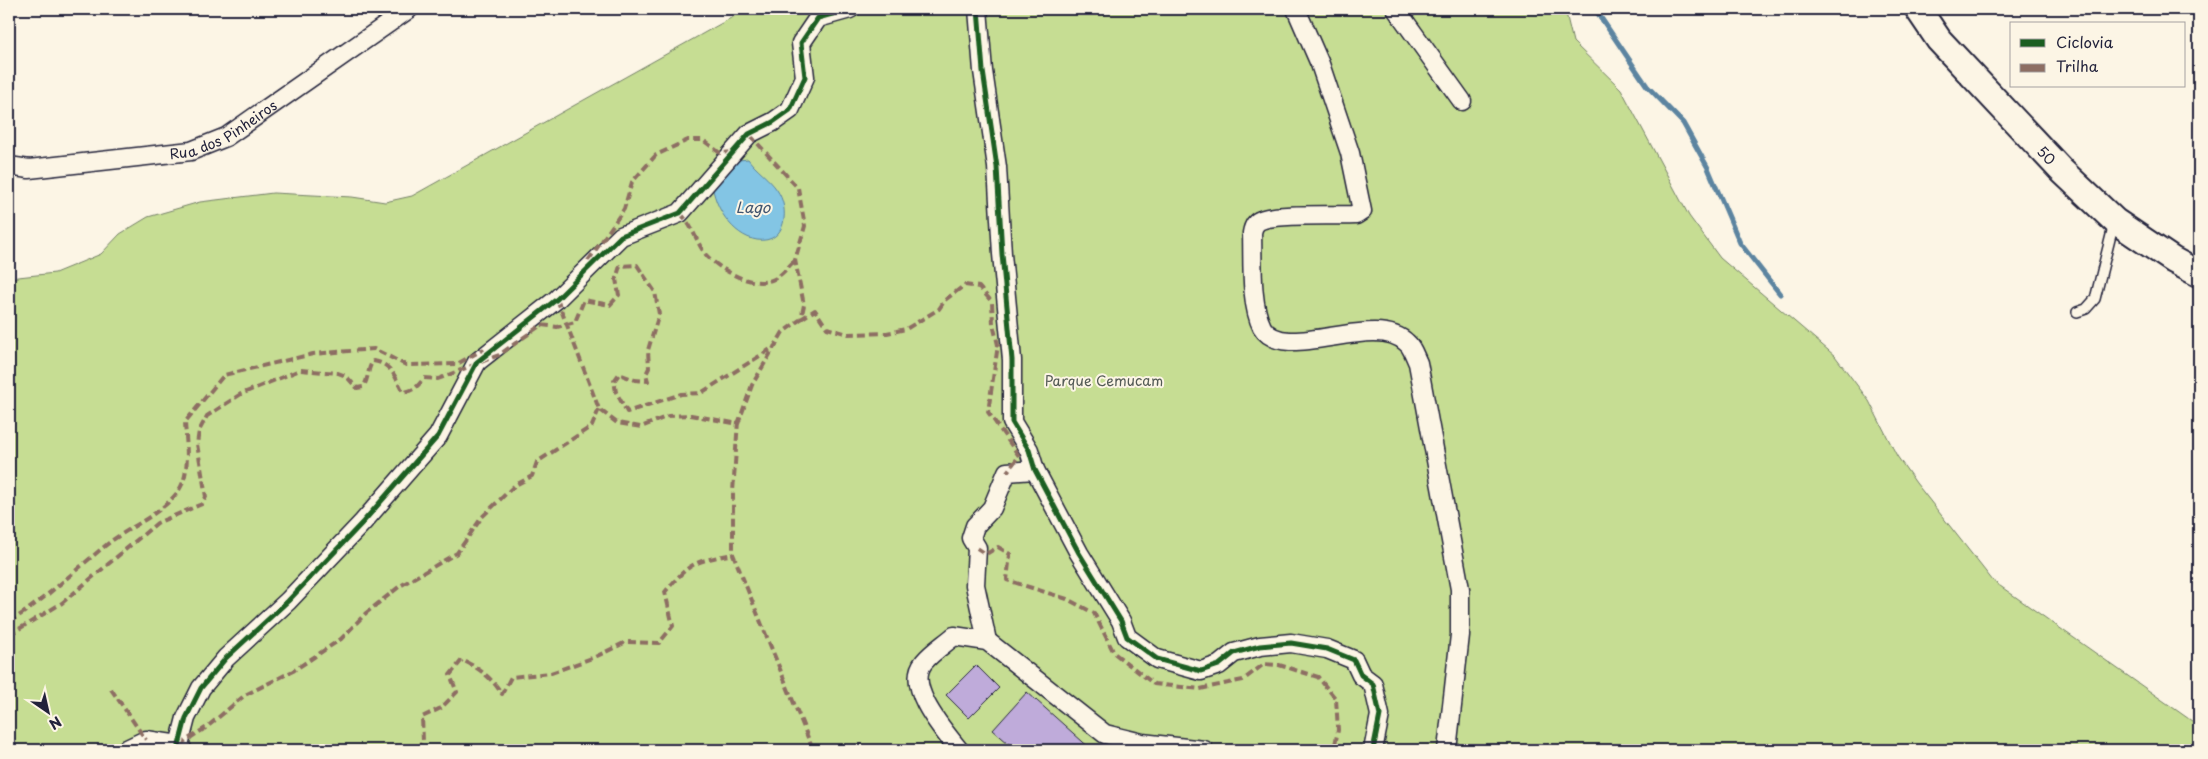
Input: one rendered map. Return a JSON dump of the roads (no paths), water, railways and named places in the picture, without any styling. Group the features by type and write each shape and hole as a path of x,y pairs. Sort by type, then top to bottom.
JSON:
{"main road":[{"name":"50","path":"1918,9 1946,46 2061,170 2115,220 2173,260 2199,274"}],"street":[{"name":"Rua dos Pinheiros","path":"9,166 29,170 191,151 209,146 226,137 409,9"},
{"path":"125,750 146,740 181,748 186,718 201,688 226,658 288,600 363,522 438,436 477,362 556,299 621,236 680,213 749,134 773,122 790,110 804,77 801,42 818,18 850,9"},
{"path":"978,9 983,71 997,167 1002,254 1012,360 1012,422 1029,450 1035,470 1079,553 1121,621 1127,637 1158,659 1201,671 1219,665 1234,653 1260,646 1291,643 1327,649 1354,660 1361,675 1373,684 1380,715 1373,750"},
{"path":"1296,9 1320,64 1350,153 1362,210 1356,216 1278,217 1261,220 1256,223 1252,233 1257,312 1262,327 1268,334 1283,342 1361,332 1394,333 1408,343 1418,363 1460,589 1460,635 1447,750"},
{"path":"1396,9 1462,101"},
{"path":"987,641 975,585 977,548 971,538 975,526 992,508 1007,472 1035,470"},
{"path":"959,750 932,714 918,683 923,663 954,636 987,641 1104,734 1142,742 1204,750"}],"lane":[{"path":"2077,312 2086,309 2095,299 2115,220"}],"water":[{"name":"Lago","path":"748,159 774,186 784,206 783,223 780,231 767,240 757,240 748,237 732,226 726,219 713,192 712,183 730,161"}],"waterway":[{"path":"1595,9 1647,86 1683,123 1708,168 1740,243 1780,294"}],"park label":[{"name":"Parque Cemucam","path":"1104,380"}]}
